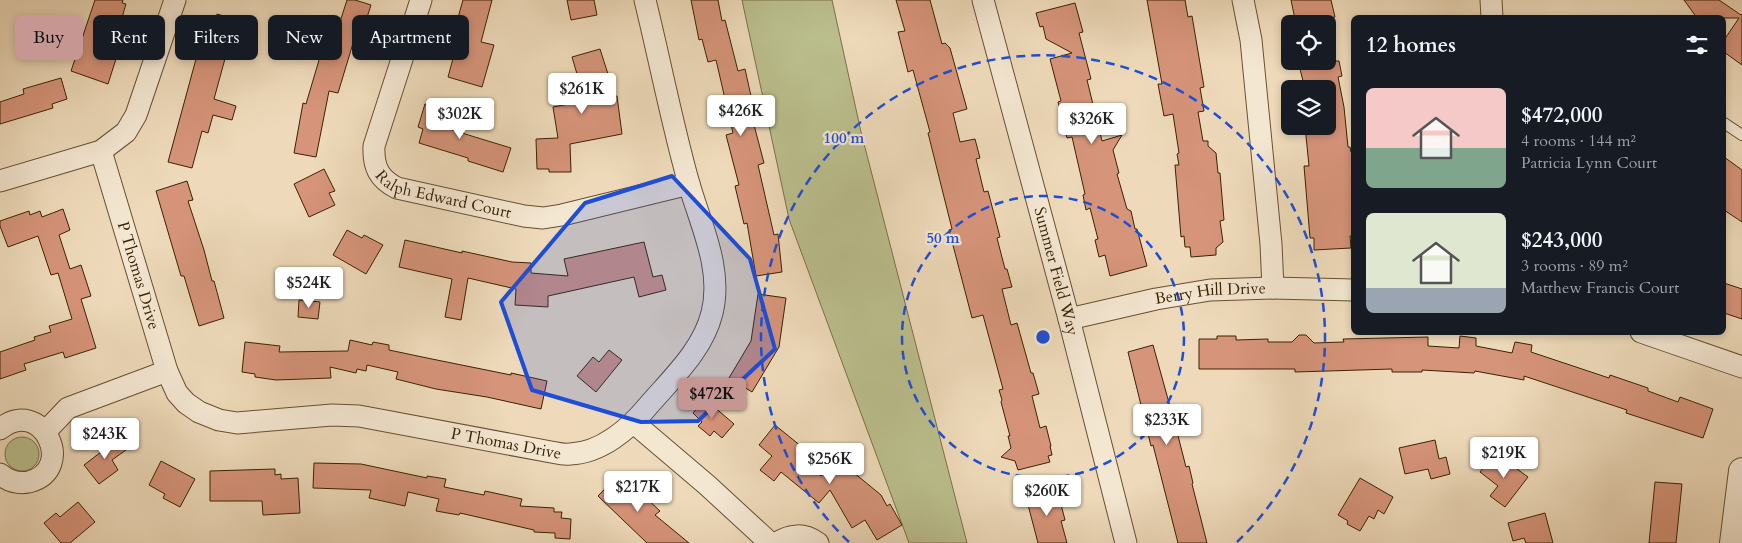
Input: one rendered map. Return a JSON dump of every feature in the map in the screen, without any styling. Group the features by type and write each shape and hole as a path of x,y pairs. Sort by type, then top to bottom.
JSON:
{"street":[{"path":"0,180 100,150 126,132 136,115 175,0"},
{"name":"Ralph Edward Court","path":"420,0 374,146 373,156 376,167 386,183 397,188 514,214 543,218 689,184"},
{"name":"P Thomas Drive","path":"100,150 167,371 177,392 186,403 199,412 219,420 236,423 332,415 359,416 568,454 593,448 608,441 634,423 700,344 712,314 716,293 712,254 689,184 645,0"},
{"name":"Summer Field Way","path":"983,0 1069,319 1126,543"},
{"path":"1243,0 1251,40 1271,244 1273,288"},
{"path":"1491,0 1492,15"},
{"name":"Berry Hill Drive","path":"1069,319 1156,299 1210,290 1273,288 1351,290"},
{"path":"1650,335 1742,367"},
{"path":"45,432 68,408 167,371"},
{"path":"0,429 8,424 23,420 33,423 45,432 50,440 52,450 51,461 43,474 30,481 10,480 0,474"},
{"path":"634,423 770,543"},
{"path":"1733,543 1742,471"},
{"path":"777,543 788,537 801,536 813,539 818,543"}],"lane":[{"path":"1726,124 1742,135"}],"highlighted area":[{"path":"672,176 750,259 775,349 698,421 641,422 532,390 501,302 585,203"}],"green space":[{"path":"742,0 832,0 861,132 967,543 909,543 789,219"},
{"path":"22,437 34,442 39,454 34,466 22,471 10,466 5,454 10,442"}],"building":[{"path":"95,0 123,0 122,3 126,4 123,15 93,15 93,60 116,60 108,84 71,71 75,60 83,60 83,36"},
{"path":"347,0 355,0 371,5 368,15 352,15 352,47 338,93 329,91 316,157 294,153 303,103 306,104 319,60 342,60 342,16"},
{"path":"463,0 492,0 481,42 494,45 482,87 448,77 453,60 469,60 469,15 459,15"},
{"path":"567,0 594,0 597,15 571,20"},
{"path":"691,0 718,0 722,21 725,20 738,71 745,69 753,105 749,106 764,163 758,165 774,235 778,234 782,272 756,276 747,223 744,224 735,186 739,185 726,135 733,133 716,60 708,62 702,39 699,40"},
{"path":"896,0 930,0 942,44 945,43 950,48 967,109 953,113 960,142 975,139 980,158 976,159 984,192 988,191 1000,237 997,238 1012,287 1002,289 1011,325 1017,323 1039,394 1032,396 1040,428 1046,426 1052,455 1048,456 1050,462 1018,470 1015,461 1001,457 1011,448 999,390 1003,389 983,315 972,318 949,230 952,229 928,133 930,132 913,70 908,72 898,32 905,31"},
{"path":"1147,0 1185,0 1188,17 1192,16 1204,87 1200,88 1204,111 1198,112 1203,141 1208,141 1208,146 1216,153 1218,173 1220,173 1224,220 1220,221 1223,242 1216,248 1216,255 1191,257 1190,247 1185,247 1184,236 1181,237 1175,165 1179,165 1177,154 1179,153 1173,114 1164,116 1158,84 1162,84"},
{"path":"1291,0 1331,0 1335,15 1294,15"},
{"path":"1684,0 1719,0 1742,14 1742,65 1726,53 1726,37 1739,18 1726,18 1726,15 1695,15"},
{"path":"1075,3 1083,32 1079,33 1091,79 1087,80 1102,141 1122,135 1113,150 1119,173 1117,174 1127,209 1131,211 1135,229 1137,229 1147,266 1110,276 1105,255 1099,257 1095,240 1098,239 1090,208 1086,210 1083,195 1085,194 1072,137 1067,138 1058,102 1061,101 1050,59 1072,53 1046,39 1043,26 1040,27 1036,13"},
{"path":"600,49 615,96 617,96 622,134 570,144 571,172 549,172 549,169 537,169 536,139 558,138 553,107 585,101 572,57"},
{"path":"196,60 225,60 214,99 236,106 232,120 213,115 208,133 202,131 192,168 168,162"},
{"path":"1336,61 1339,61 1342,76 1338,77 1344,107 1348,147 1350,147 1351,152 1351,248 1314,250 1314,238 1310,238 1304,166 1309,166 1306,135 1336,135 1336,80 1303,80 1300,70 1336,70"},
{"path":"61,78 67,99 52,104 53,108 0,124 0,102 24,94 23,89"},
{"path":"425,104 457,114 452,130 511,148 503,172 468,161 468,158 419,143 423,129 418,127"},
{"path":"1726,158 1742,170 1742,222 1726,211"},
{"path":"324,169 335,191 329,193 335,205 309,217 294,184"},
{"path":"187,181 193,200 188,201 224,318 199,326 184,276 181,276 156,191"},
{"path":"63,209 70,230 59,235 70,269 81,265 91,296 81,299 96,348 65,358 63,352 24,364 26,370 0,379 0,352 35,340 34,337 51,332 49,326 72,319 58,273 51,275 38,236 8,247 0,221 29,211 30,215 40,211 42,217"},
{"path":"347,230 362,238 364,235 383,245 366,274 333,255"},
{"path":"405,240 462,253 462,251 512,262 531,263 531,273 568,276 564,259 644,242 653,277 662,275 666,290 639,297 634,277 548,296 548,307 515,305 516,289 468,278 461,320 445,317 452,279 399,267"},
{"path":"1726,284 1742,289 1742,319 1726,314"},
{"path":"758,294 786,298 779,347 752,392 729,378 751,341"},
{"path":"299,300 320,302 318,319 298,317"},
{"path":"1299,335 1306,335 1314,343 1344,342 1343,339 1428,337 1428,346 1459,348 1460,336 1476,338 1476,346 1512,353 1515,342 1532,345 1531,352 1609,378 1610,375 1648,388 1648,391 1678,402 1680,397 1713,409 1703,438 1626,413 1627,410 1524,376 1524,380 1475,371 1474,373 1422,370 1422,372 1392,372 1392,369 1295,372 1295,369 1199,369 1199,339 1217,339 1217,336 1236,336 1236,340 1268,339 1268,342 1292,342"},
{"path":"350,340 372,345 373,342 389,345 389,350 547,381 541,409 487,397 436,389 396,379 398,372 367,365 366,371 357,369 356,373 330,367 331,378 276,380 255,377 255,374 242,372 245,342 280,346 279,352 348,351"},
{"path":"1153,345 1171,410 1174,409 1179,427 1176,428 1186,467 1189,466 1207,543 1178,543 1153,445 1151,446 1128,352"},
{"path":"609,350 622,360 596,392 577,376 593,357 599,362"},
{"path":"705,399 734,424 722,438 714,431 710,436 698,426 702,422 693,413"},
{"path":"775,425 802,447 796,454 821,476 836,458 881,495 887,506 890,504 902,525 877,540 865,520 852,528 830,490 819,503 781,472 774,481 760,470 772,456 759,445"},
{"path":"115,435 126,450 112,460 118,470 99,484 84,465 101,452 98,447"},
{"path":"1435,440 1439,459 1446,457 1450,474 1431,479 1428,469 1405,474 1399,448"},
{"path":"1496,452 1511,464 1516,464 1517,469 1528,477 1505,507 1490,496 1498,486 1480,472"},
{"path":"161,461 195,479 180,507 163,498 165,494 149,485"},
{"path":"314,463 361,464 427,478 427,476 446,479 444,487 484,495 485,491 522,499 520,506 554,508 554,512 562,512 561,518 571,519 570,539 555,538 555,533 534,532 534,530 460,513 459,515 436,511 439,499 408,492 405,506 369,498 371,490 313,488"},
{"path":"275,469 275,475 281,474 281,479 298,478 300,513 263,515 262,501 210,501 210,471"},
{"path":"617,476 624,483 627,480 660,511 655,515 689,543 647,543 598,496"},
{"path":"1360,478 1393,497 1384,514 1378,510 1374,519 1369,516 1360,531 1347,524 1348,521 1338,515"},
{"path":"1655,482 1682,484 1676,543 1649,543"},
{"path":"1057,489 1065,520 1061,521 1067,543 1038,543 1026,497"},
{"path":"78,502 95,522 70,543 61,543 44,523 56,513 60,517"},
{"path":"1545,513 1553,543 1526,543 1524,538 1513,541 1508,523"}]}
